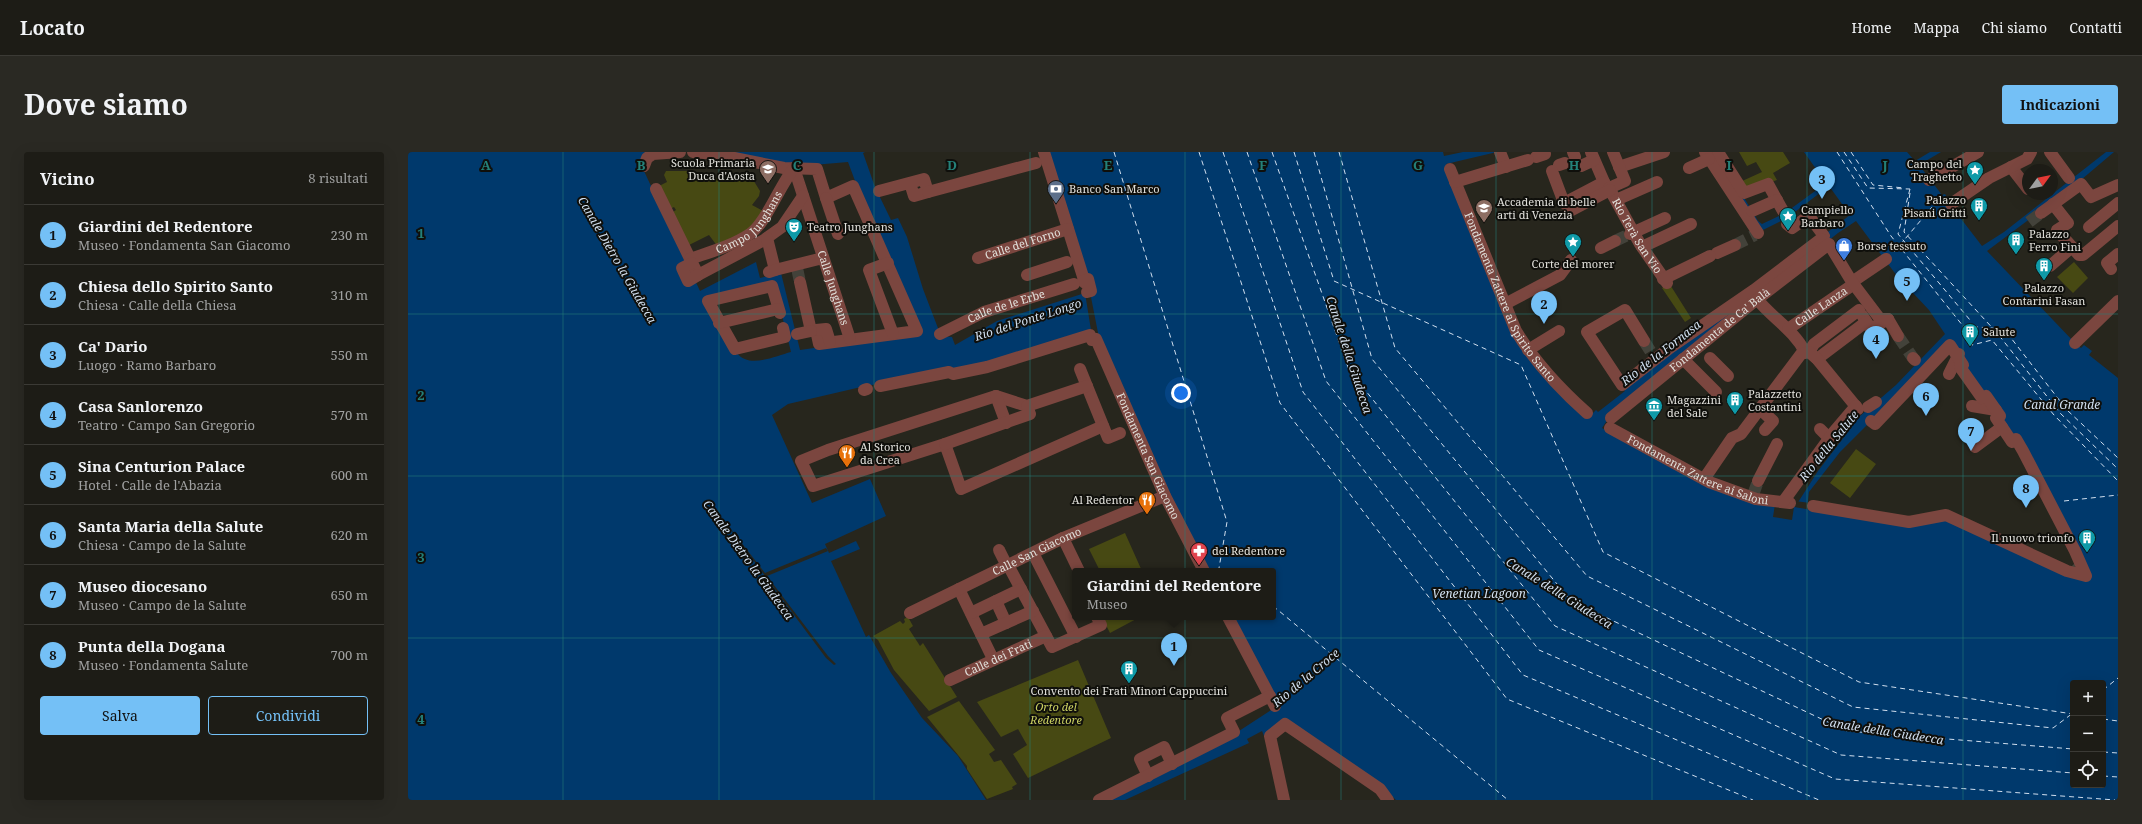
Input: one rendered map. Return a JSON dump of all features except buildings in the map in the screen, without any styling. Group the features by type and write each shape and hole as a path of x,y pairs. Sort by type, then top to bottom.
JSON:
{"street":[{"path":"644,166 647,158 653,154 680,152"},
{"path":"693,152 715,154 784,168 817,169 838,234"},
{"path":"1500,152 1506,167"},
{"path":"1610,190 1624,181 1615,152"},
{"path":"1619,167 1664,152"},
{"path":"1929,180 1978,152"},
{"path":"1952,202 1989,178 2012,170 2028,159 2031,152"},
{"path":"2050,152 2054,164"},
{"path":"1689,168 1711,154"},
{"path":"1711,154 1744,193 1768,184 1783,211"},
{"path":"1711,154 1760,232"},
{"path":"1593,156 1568,162 1564,203 1610,190 1657,182"},
{"name":"Rio Terà San Vio","path":"1593,156 1632,234 1665,281 1735,245"},
{"path":"1455,182 1536,157"},
{"path":"879,191 924,179 928,192 1043,159 1068,229 1073,260 1027,275"},
{"name":"Calle Junghans","path":"794,168 850,339"},
{"name":"Campo Junghans","path":"691,261 751,234 794,168"},
{"name":"Fondamenta Zattere al Spirito Santo","path":"1450,169 1516,331 1528,350 1569,397 1587,413"},
{"path":"2012,170 2022,182"},
{"path":"2058,170 2081,184 2092,197 2118,185"},
{"path":"2041,213 2053,204 2074,181"},
{"path":"802,286 814,330 825,343 917,331 853,186 826,198"},
{"name":"Campo Junghans","path":"656,189 698,275 767,238 782,227 803,196"},
{"path":"1752,211 1777,200"},
{"path":"2089,227 2118,203"},
{"path":"2053,204 2068,223 2057,230 2075,251 2083,255 2116,233"},
{"path":"1787,224 1792,228 1809,216 1853,283 1863,307 1866,322 1871,329 1888,319"},
{"path":"1632,234 1665,218"},
{"path":"1642,247 1691,224"},
{"name":"Calle del Forno","path":"978,258 1068,229"},
{"path":"767,238 772,271 797,267 823,258"},
{"path":"1644,342 1625,310 1587,332 1622,385 1656,359 1825,240"},
{"name":"Fondamenta de Ca' Balà","path":"1610,423 1683,359 1757,299 1825,240"},
{"path":"1601,248 1615,241"},
{"path":"2050,266 2075,251"},
{"path":"2111,269 2107,264 2118,254"},
{"name":"Calle Lanza","path":"1788,329 1886,259"},
{"name":"Calle de le Erbe","path":"940,334 984,312 1082,284 1073,260"},
{"path":"1505,304 1560,275 1571,260"},
{"path":"888,263 869,270 892,334"},
{"path":"720,323 779,311 772,286 708,301 720,323 735,349 788,333 814,330"},
{"path":"1757,299 1765,310 1788,329 1864,408 1829,438 1820,429"},
{"path":"2075,343 2118,301"},
{"path":"1863,307 1880,319 1888,319"},
{"path":"1704,479 1732,438 1741,434 1760,409 1809,352 1863,307"},
{"path":"1888,319 1898,336"},
{"path":"1809,352 1866,322"},
{"path":"1528,350 1559,331"},
{"name":"Fondamenta San Giacomo","path":"880,386 949,372 953,374 987,367 1093,334 1165,496 1202,568"},
{"path":"1813,506 1909,522 1946,515 2074,568 2023,451 2016,439 2012,442 1996,418 2000,416 1986,396 1982,398 1968,385 1960,367 1963,365 1950,345 1907,388 1875,424 1871,421"},
{"path":"1949,374 1958,356"},
{"path":"1710,358 1728,376"},
{"path":"1683,359 1716,392"},
{"path":"1080,369 1108,438 1120,433"},
{"path":"1027,406 1030,414 1006,423 813,486 802,461 828,450 996,396 1027,406 1087,386"},
{"path":"996,396 1006,423"},
{"path":"1972,406 1996,410"},
{"path":"1760,409 1773,421 1764,430"},
{"name":"Fondamenta Zattere ai Saloni","path":"1610,423 1704,479 1753,496 1787,503 1829,438"},
{"path":"945,444 961,489 1103,426"},
{"path":"1975,447 2002,427"},
{"path":"1758,481 1777,444"},
{"name":"Calle San Giacomo","path":"910,613 1007,565 1025,553 1165,496"},
{"path":"1063,538 1078,568"},
{"path":"999,550 1052,647 1076,637 1099,621"},
{"path":"1025,553 1076,637"},
{"path":"959,588 993,659"},
{"path":"971,613 1021,589"},
{"path":"996,601 1006,622"},
{"path":"981,634 1033,611"},
{"path":"1230,620 1278,712 1380,789 1388,800"},
{"name":"Calle dei Frati","path":"950,680 1046,636"},
{"path":"1099,800 1234,732 1227,718 1278,712"},
{"path":"1278,712 1270,736 1284,800"},
{"path":"1148,776 1138,755 1164,747 1172,764"}],"green space":[{"path":"1739,152 1783,152 1790,163 1773,173 1777,180 1746,191 1740,182 1762,172 1756,162 1747,166"},
{"path":"666,171 692,171 692,173 697,173 698,176 729,180 730,176 752,178 760,191 759,196 752,205 765,212 757,225 718,247 709,235 689,245 673,212 676,210 674,207 670,209 659,186 667,182 664,175"},
{"path":"2074,262 2088,278 2073,293 2057,277"},
{"path":"1669,283 1691,318 1685,322 1662,288"},
{"path":"1856,449 1876,464 1850,498 1830,483"},
{"path":"1125,533 1141,568 1098,568 1089,549"},
{"path":"908,617 913,626 909,629 920,646 923,643 957,697 929,711 894,670 878,640 873,636 900,621 903,624 905,622 904,619"},
{"path":"1104,620 1134,620 1110,633"},
{"name":"Orto del Redentore","path":"1078,660 1111,738 1028,778 1013,754 1027,745 1018,729 1001,737 977,702"},
{"path":"959,701 995,750 989,754 994,762 1001,760 1017,784 1012,787 1013,789 987,799 967,769 967,766 927,717"}],"water":[{"path":"408,152 651,152 644,171 700,291 756,262 760,278 781,273 800,350 912,334 848,162 801,166 732,152 865,152 863,153 875,187 891,220 898,218 907,237 923,289 941,336 952,337 955,345 997,321 1085,293 1048,152 1443,152 1444,156 1463,152 1497,152 1446,164 1514,334 1593,413 1596,410 1598,412 1625,391 1623,388 1850,215 1829,186 1787,218 1761,231 1729,187 1743,196 1758,221 1762,224 1785,213 1826,183 1804,152 1907,152 1915,161 1930,152 1941,152 1919,165 1942,195 1945,194 1955,211 1982,246 2004,232 2045,200 2055,200 1987,251 2075,343 2081,348 2084,345 2092,351 2089,355 2118,378 2118,800 1396,800 1382,786 1289,723 1264,736 1262,731 1247,739 1249,743 1125,800 1106,800 1239,731 1279,705 1234,620 1276,620 1276,568 1206,568 1167,492 1096,329 986,364 861,387 788,404 772,415 812,503 870,479 886,516 825,544 829,553 856,541 860,549 831,561 866,637 869,635 891,673 922,718 958,756 986,800 408,800","holes":["1856,221 1897,276 1929,310 1945,334 1896,385 1860,416 1818,471 1795,507 1707,484 1602,428 1610,416 1838,233","774,283 791,352 755,361 742,358 737,353 704,300","1950,342 1983,395 2016,437 2085,580 1945,519 1909,524 1807,509 1809,492 1840,452"]},
{"path":"2106,152 2114,152 2058,198 2058,190"}],"pier":[{"path":"1090,292 1099,338 1097,338 1095,331 1091,332 1085,293"},
{"path":"1795,501 1810,503 1812,510 1794,507 1792,520 1773,517 1775,504"},
{"path":"716,510 765,573 826,548 828,551 767,576 828,656 836,664 834,665 826,658"}],"ferry route":[{"path":"1114,152 1227,522 1219,568"},
{"path":"1199,152 1280,403 1507,699 1753,800"},
{"path":"1223,152 1303,392 1523,675 1819,800"},
{"path":"1247,152 1326,381 1539,650 1835,779 2115,800"},
{"path":"1272,152 1349,370 1555,626 1841,755 2070,773"},
{"path":"1294,152 1334,281 1521,365 1603,552 1859,682 2070,714"},
{"path":"1314,152 1372,359 1571,601 1847,731 2070,749"},
{"path":"1339,152 1395,348 1587,576 1853,707 2053,728 2070,715"},
{"path":"1837,152 1891,236 1963,326 2004,329 2067,410 2118,458"},
{"path":"1844,152 1868,188 1910,189"},
{"path":"1851,152 1873,185 1904,188"},
{"path":"1910,189 1898,234 1970,320 1972,345 1992,340 2054,415 2118,481"},
{"path":"1910,193 1904,232 1998,334 2060,413 2118,469"},
{"path":"1894,252 1938,200"},
{"path":"2064,501 2118,495"},
{"path":"1276,608 1508,800"},
{"path":"2106,688 2118,678"},
{"path":"2106,719 2118,721"},
{"path":"2106,752 2118,753"},
{"path":"2106,776 2118,777"}],"tunnel":[{"path":"2029,222 2041,213"},
{"path":"1615,241 1630,234"},
{"path":"1735,245 1755,235"},
{"path":"797,268 800,282"},
{"path":"1898,336 1913,358"},
{"path":"1644,341 1654,357"},
{"path":"1753,495 1758,481"}],"place":[{"name":"Scuola Primaria Duca d'Aosta","path":"768,184"},
{"name":"Campo del Traghetto","path":"1975,185"},
{"name":"Ca' Dario","path":"1822,199"},
{"name":"Banco San Marco","path":"1056,204"},
{"name":"Palazzo Pisani Gritti","path":"1979,221"},
{"name":"Accademia di belle arti di Venezia","path":"1484,223"},
{"name":"Campiello Barbaro","path":"1788,231"},
{"name":"Teatro Junghans","path":"794,242"},
{"name":"Palazzo Ferro Fini","path":"2016,255"},
{"name":"Corte del morer","path":"1573,257"},
{"name":"Borse tessuto","path":"1844,261"},
{"name":"Palazzo Contarini Fasan","path":"2044,281"},
{"name":"Sina Centurion Palace","path":"1907,301"},
{"name":"Chiesa dello Spirito Santo","path":"1544,324"},
{"name":"Salute","path":"1970,347"},
{"name":"Casa Sanlorenzo","path":"1876,359"},
{"name":"Palazzetto Costantini","path":"1735,415"},
{"name":"Santa Maria della Salute","path":"1926,416"},
{"name":"Magazzini del Sale","path":"1654,421"},
{"name":"Museo diocesano","path":"1971,451"},
{"name":"Al Storico da Crea","path":"847,468"},
{"name":"Punta della Dogana","path":"2026,508"},
{"name":"Al Redentor","path":"1147,515"},
{"name":"Il nuovo trionfo","path":"2087,553"},
{"name":"del Redentore","path":"1199,566"},
{"name":"Giardini del Redentore","path":"1174,666"},
{"name":"Convento dei Frati Minori Cappuccini","path":"1129,684"}],"water label":[{"name":"Canale Dietro la Giudecca","path":"617,260"},
{"name":"Rio del Ponte Longo","path":"1028,320"},
{"name":"Rio de la Fornasa","path":"1661,353"},
{"name":"Canale della Giudecca","path":"1349,355"},
{"name":"Canal Grande","path":"2062,405"},
{"name":"Rio della Salute","path":"1829,446"},
{"name":"Canale Dietro la Giudecca","path":"748,560"},
{"name":"Canale della Giudecca","path":"1559,593"},
{"name":"Venetian Lagoon","path":"1479,594"},
{"name":"Rio de la Croce","path":"1306,678"},
{"name":"Canale della Giudecca","path":"1883,731"}]}
